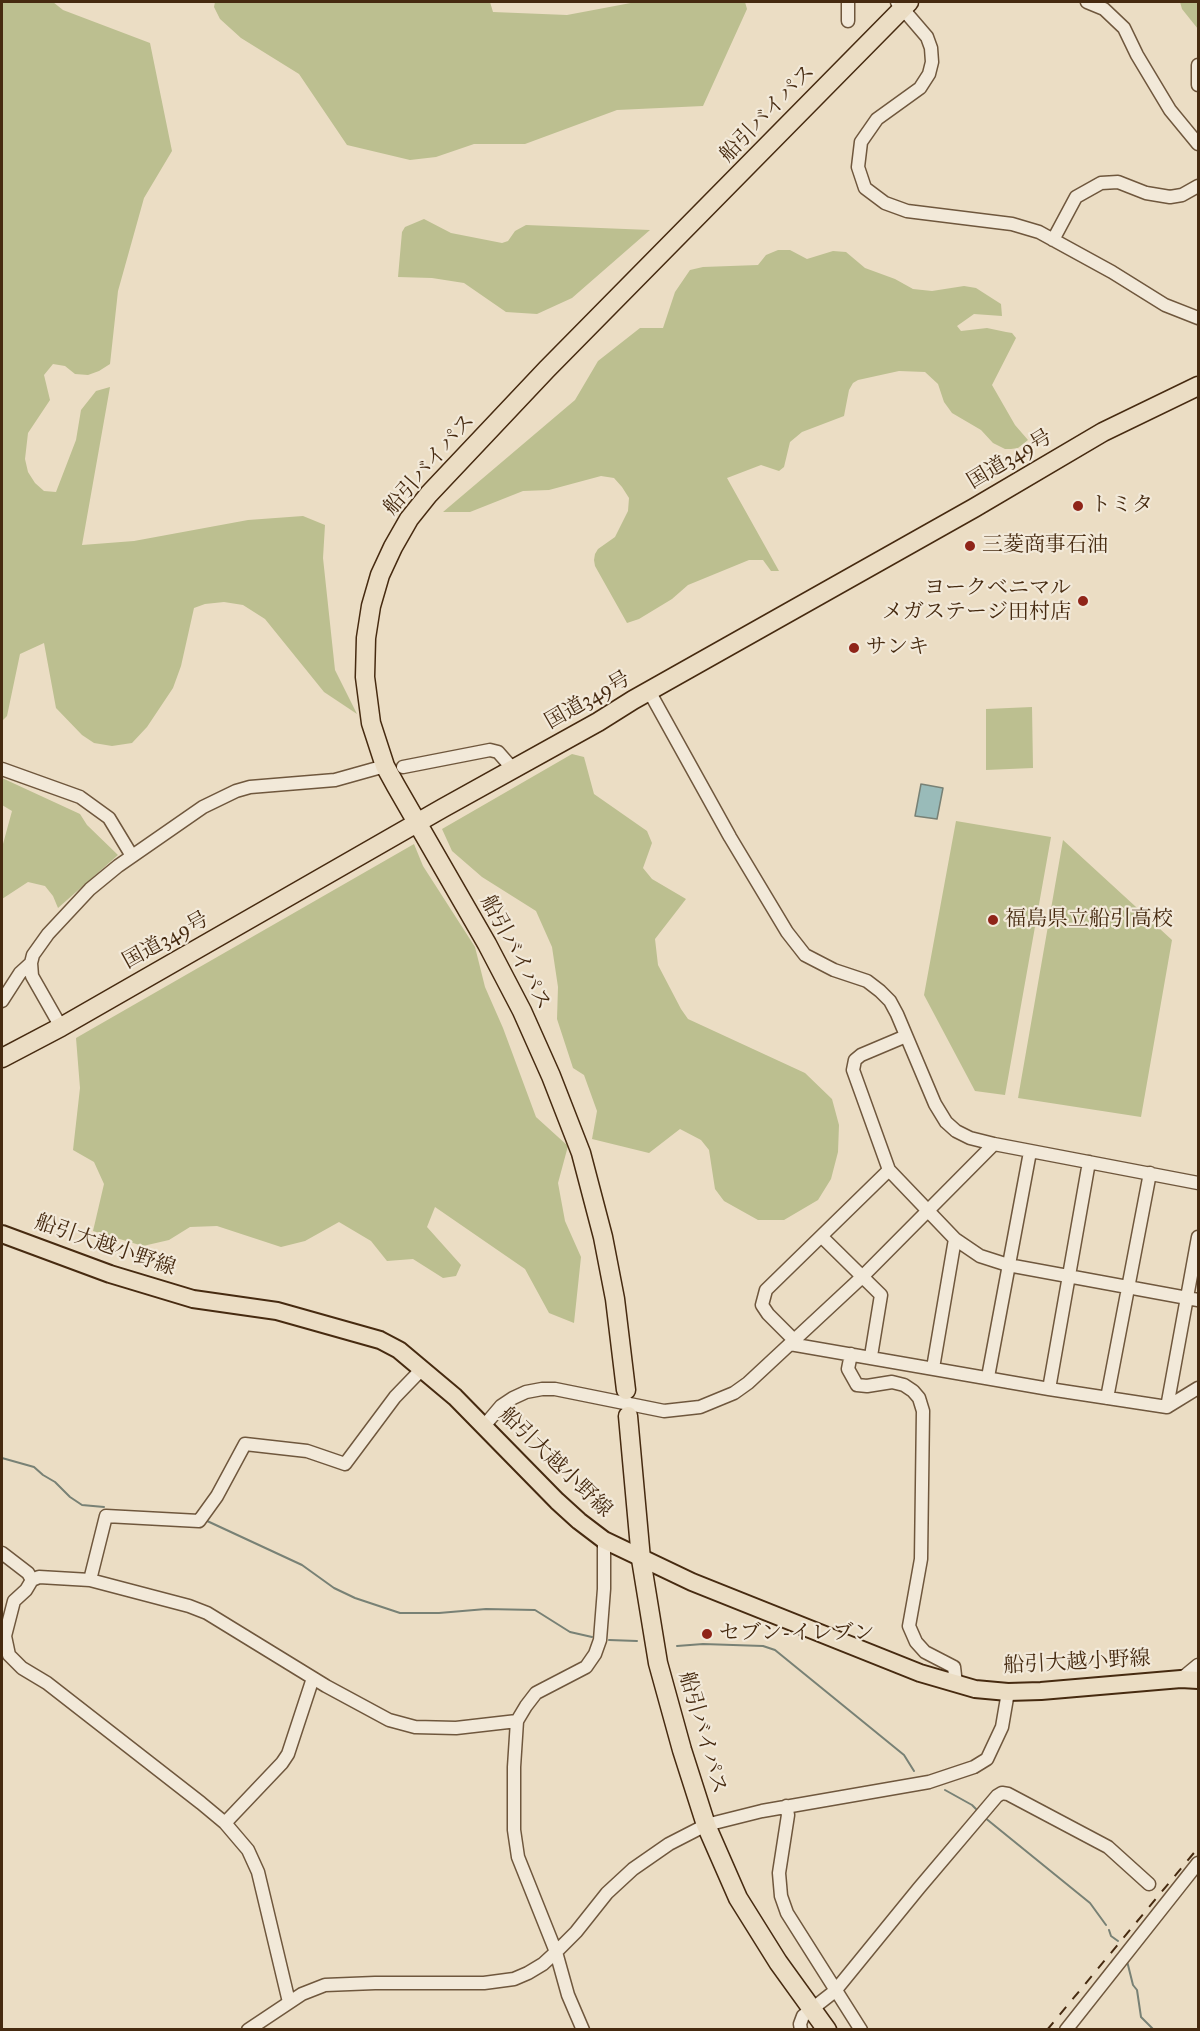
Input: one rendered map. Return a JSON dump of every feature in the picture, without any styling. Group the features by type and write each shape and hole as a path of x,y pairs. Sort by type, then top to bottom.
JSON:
{"highway":[{"name":"船引バイパス","path":"626,1390 615,1299 603,1238 581,1153 551,1076 522,1011 417,823 394,766 371,723 365,677 366,638 371,606 380,575 393,546 409,519 429,494 547,369 903,4"},
{"name":"国道349号","path":"2,1058 61,1027 648,691 974,508 1102,432 1198,386"},
{"name":"船引バイパス","path":"628,1416 641,1559 658,1663 706,1825 738,1898 778,1962 827,2030"}],"main road":[{"name":"船引大越小野線","path":"2,1234 101,1271 193,1299 277,1311 380,1341 399,1350 455,1397 579,1521 604,1540 692,1582 920,1673 975,1689 1008,1692 1181,1679 1198,1680"}],"street":[{"path":"848,2 848,21"},
{"path":"1087,2 1104,9 1124,28 1137,55 1170,110 1198,144"},
{"path":"903,4 927,37 932,62 929,74 920,88 877,119 861,142 858,167 865,188 885,203 907,211 1012,224 1039,232 1112,272 1165,305 1198,318"},
{"path":"1198,64 1198,85"},
{"path":"1053,240 1076,197 1101,183 1118,182 1146,193 1170,197 1182,195 1198,186"},
{"path":"648,691 730,837 787,932 805,955 834,970 867,981 880,990 897,1014 932,1097 946,1122 956,1131 970,1138 1030,1152 1198,1183"},
{"path":"61,1027 32,976 31,963 38,946 82,898 117,866 203,807 236,791 250,787 335,780 394,766 490,750 498,752 513,769"},
{"path":"2,769 80,796 109,818 132,856"},
{"path":"2,1001 20,973 31,963"},
{"path":"906,1036 861,1055 855,1060 853,1070 889,1170 955,1239 980,1256 1008,1265 1192,1299"},
{"path":"484,1426 501,1406 513,1398 526,1392 542,1389 555,1389 664,1411 700,1407 734,1393 748,1383 862,1277 994,1144"},
{"path":"988,1377 1030,1152"},
{"path":"1049,1389 1089,1162"},
{"path":"889,1170 766,1290 762,1305 792,1342 1049,1389 1167,1407 1198,1388"},
{"path":"1107,1398 1150,1173"},
{"path":"822,1237 882,1295 871,1356"},
{"path":"1167,1407 1192,1299 1198,1237"},
{"path":"933,1368 955,1239"},
{"path":"851,1354 848,1369 857,1385 867,1386 892,1382 904,1385 920,1398 923,1411 921,1559 909,1626 916,1642 925,1652 954,1667 956,1684"},
{"path":"90,1580 106,1516 199,1521 217,1497 245,1444 308,1451 345,1464 395,1397 422,1369"},
{"path":"583,2030 568,1995 556,1952 518,1857 514,1830 514,1767 518,1720 526,1706 536,1693 586,1667 595,1654 600,1640 604,1589 604,1540"},
{"path":"2,1553 28,1573 32,1580"},
{"path":"32,1580 52,1577 90,1580 189,1606 207,1613 365,1709 389,1720 415,1727 456,1728 518,1720"},
{"path":"32,1580 11,1611 5,1636 9,1655 22,1668 47,1683 225,1823 248,1850 258,1872 289,2002"},
{"path":"1181,1679 1198,1665"},
{"path":"225,1823 288,1754 313,1678"},
{"path":"248,2030 302,1994 325,1986 484,1983 514,1978 543,1964 576,1932 607,1893 633,1869 669,1844 706,1825 786,1806 929,1782 974,1767 987,1759 1002,1727 1008,1692"},
{"path":"801,2030 803,2016 835,1991 956,1844 1002,1793 1008,1794 1108,1847 1149,1884"},
{"path":"786,1806 788,1815 779,1873 781,1896 787,1913 861,2030"},
{"path":"1066,2030 1198,1863"}],"green space":[{"path":"2,2 53,2 63,10 150,43 172,151 144,198 118,291 110,364 88,375 75,374 65,366 53,364 44,375 50,400 28,433 25,459 28,472 44,491 56,492 76,440 81,410 96,391 110,387 82,545 134,541 248,520 303,516 325,525 323,558 335,670 357,714 324,692 265,619 243,605 224,602 194,608 181,666 173,688 147,727 132,743 112,746 94,743 82,735 56,708 44,643 20,654 7,716 2,721"},
{"path":"215,2 490,2 493,12 567,15 636,2 745,2 747,9 703,106 617,110 525,144 474,144 436,157 410,160 347,145 299,74 241,38 220,19 214,7"},
{"path":"1180,2 1198,2 1198,29 1182,9"},
{"path":"424,219 451,233 502,243 508,241 515,231 526,225 650,230 572,298 537,314 506,312 464,283 432,278 398,277 402,232 405,227"},
{"path":"778,250 790,250 807,259 833,251 846,252 865,268 895,279 913,289 932,291 964,286 976,288 1001,304 1002,316 974,314 957,326 961,331 987,328 1012,333 1016,338 992,385 1015,425 1028,440 1018,448 1011,449 1005,449 993,443 981,430 952,413 944,402 938,384 925,372 899,371 858,380 849,390 844,416 802,432 790,442 784,467 779,471 761,465 727,478 779,571 771,571 763,560 749,560 688,585 672,599 639,619 627,623 595,566 594,560 598,549 615,537 628,511 629,498 614,478 601,476 549,490 523,491 470,512 443,512 575,400 598,361 640,328 663,328 675,292 690,270 703,267 758,265 766,255"},
{"path":"1032,707 1033,768 986,770 986,709"},
{"path":"572,754 584,757 594,794 647,831 652,843 643,868 652,879 686,899 655,939 658,965 688,1019 805,1073 832,1099 839,1125 838,1152 831,1179 818,1200 784,1220 758,1220 724,1201 715,1189 709,1150 701,1140 680,1129 649,1153 592,1139 597,1111 584,1075 573,1068 557,1019 558,987 552,947 536,911 482,877 452,851 442,829"},
{"path":"2,778 80,814 87,825 118,855 58,908 53,896 45,886 28,882 2,899 2,845 12,811 2,805"},
{"path":"956,821 1051,837 1005,1095 975,1091 924,995"},
{"path":"1063,840 1172,940 1141,1117 1018,1098"},
{"path":"414,844 423,866 475,947 485,987 536,1117 568,1146 558,1183 565,1221 581,1257 574,1323 549,1313 525,1269 435,1207 427,1227 461,1265 456,1276 443,1278 413,1259 387,1261 371,1241 339,1222 305,1241 281,1247 217,1226 190,1227 169,1240 143,1246 93,1231 104,1184 94,1162 73,1150 80,1088 76,1038"}],"water":[{"path":"921,784 943,788 937,819 915,816"}],"waterway":[{"path":"2,1458 34,1467 82,1505 104,1507"},
{"path":"205,1520 302,1565 334,1588 355,1598 400,1613 439,1613 486,1609 535,1610 570,1632 592,1637"},
{"path":"609,1640 637,1641"},
{"path":"677,1646 703,1644 763,1646 775,1650 904,1755 914,1771"},
{"path":"945,1790 972,1805 978,1811"},
{"path":"984,1817 1090,1903 1106,1925"},
{"path":"1109,1930 1111,1936 1118,1941"},
{"path":"1127,1961 1133,1985 1137,1990 1141,2017 1154,2030"}],"railway":[{"path":"1047,2030 1198,1848"}],"place":[{"name":"トミタ","path":"1078,506"},
{"name":"三菱商事石油","path":"970,546"},
{"name":"ヨークベニマル メガステージ田村店","path":"1083,601"},
{"name":"サンキ","path":"854,648"},
{"name":"福島県立船引高校","path":"993,920"},
{"name":"セブン-イレブン","path":"707,1634"}]}
